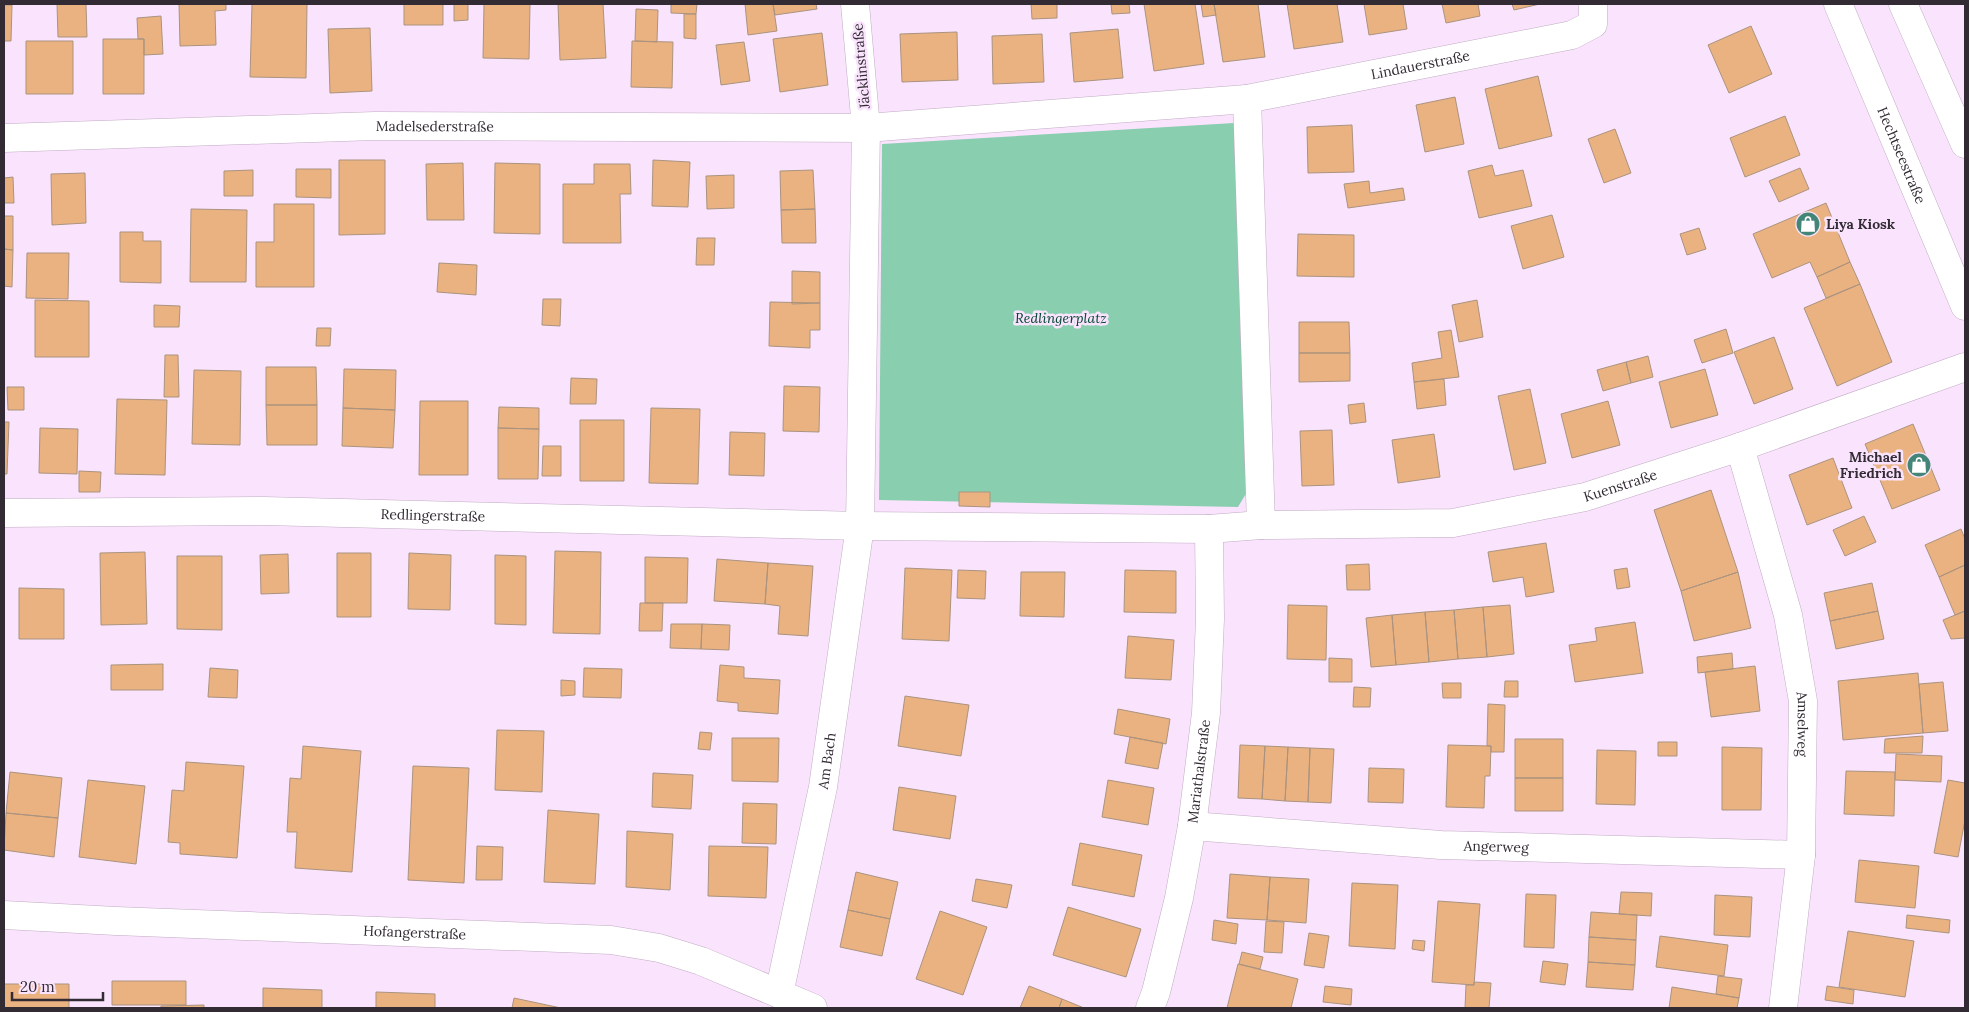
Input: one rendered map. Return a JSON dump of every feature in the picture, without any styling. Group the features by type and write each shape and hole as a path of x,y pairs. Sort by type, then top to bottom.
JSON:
{"street":[{"name":"Jäcklinstraße","path":"855,4 866,128"},
{"name":"Hechtseestraße","path":"1838,4 1965,306"},
{"path":"1902,4 1965,144"},
{"name":"Lindauerstraße","path":"1247,99 1572,35 1593,14"},
{"path":"1247,99 1261,525 1209,529 860,526 866,128 1247,99"},
{"name":"Madelsederstraße","path":"4,138 375,126 866,128"},
{"name":"Kuenstraße","path":"1261,525 1453,523 1585,497 1740,447 1965,367"},
{"name":"Amselweg","path":"1740,447 1788,614 1803,701 1801,855 1783,1008"},
{"name":"Redlingerstraße","path":"4,513 264,510 860,526"},
{"name":"Am Bach","path":"779,994 823,787 860,526"},
{"name":"Mariathalstraße","path":"1150,1008 1156,992 1179,898 1192,826 1206,713 1210,619 1209,529"},
{"name":"Angerweg","path":"1192,826 1440,845 1801,855"},
{"name":"Hofangerstraße","path":"4,915 611,940 659,948 701,961 813,1008"}],"green space":[{"name":"Redlingerplatz","path":"1234,123 1250,487 1238,507 879,500 882,144"}],"building":[{"path":"57,4 86,4 87,37 58,37"},
{"path":"179,4 226,4 226,10 215,11 216,45 180,46"},
{"path":"252,4 307,4 306,78 250,77"},
{"path":"404,4 443,4 443,25 404,25"},
{"path":"454,4 468,4 468,20 454,21"},
{"path":"484,4 530,4 529,59 483,58"},
{"path":"558,4 603,4 606,58 560,60"},
{"path":"671,4 697,4 696,14 671,13"},
{"path":"745,4 773,4 777,31 748,35"},
{"path":"773,4 816,4 817,9 775,15"},
{"path":"1031,4 1057,4 1057,18 1032,19"},
{"path":"1111,4 1129,4 1130,13 1112,14"},
{"path":"1144,4 1195,4 1204,64 1154,71"},
{"path":"1201,4 1214,4 1216,15 1203,17"},
{"path":"1214,4 1258,4 1265,57 1223,62"},
{"path":"1287,4 1337,4 1343,42 1294,49"},
{"path":"1364,4 1403,4 1407,29 1369,35"},
{"path":"1442,4 1478,4 1480,16 1446,23"},
{"path":"1512,4 1540,4 1514,10"},
{"path":"4,5 12,5 11,41 4,41"},
{"path":"636,9 658,10 657,42 635,41"},
{"path":"684,14 696,14 696,39 684,38"},
{"path":"161,16 163,54 144,55 144,39 138,39 137,18"},
{"path":"1751,26 1772,74 1729,93 1708,45"},
{"path":"370,28 372,91 330,93 328,29"},
{"path":"1118,29 1123,78 1074,82 1070,33"},
{"path":"957,32 958,80 902,82 900,34"},
{"path":"822,33 828,85 780,92 773,39"},
{"path":"1042,34 1044,82 993,84 992,36"},
{"path":"103,39 144,39 144,94 103,94"},
{"path":"26,41 73,41 73,94 26,94"},
{"path":"632,41 673,42 672,88 631,87"},
{"path":"744,42 750,81 721,85 716,45"},
{"path":"1538,76 1552,136 1499,149 1485,89"},
{"path":"1455,97 1464,144 1425,152 1416,105"},
{"path":"1785,116 1800,155 1745,177 1730,138"},
{"path":"1352,125 1354,172 1308,173 1307,127"},
{"path":"1615,129 1631,173 1604,183 1588,139"},
{"path":"339,160 385,160 385,234 339,235"},
{"path":"653,160 690,162 688,207 652,206"},
{"path":"463,163 464,220 427,220 426,164"},
{"path":"495,163 540,164 540,234 494,233"},
{"path":"594,164 630,164 631,194 620,194 621,243 563,243 563,184 594,184"},
{"path":"1492,165 1495,176 1523,170 1532,206 1479,218 1468,171"},
{"path":"1800,168 1809,189 1779,202 1769,181"},
{"path":"296,169 331,169 331,198 296,197"},
{"path":"253,170 253,196 224,196 224,171"},
{"path":"813,170 815,209 781,210 780,171"},
{"path":"85,173 86,223 52,225 51,174"},
{"path":"734,175 734,208 707,209 706,176"},
{"path":"13,177 14,203 4,203 4,178"},
{"path":"1369,181 1370,193 1403,188 1405,200 1348,208 1344,184"},
{"path":"1826,203 1850,262 1817,277 1810,262 1772,278 1753,234"},
{"path":"274,204 314,204 314,287 256,287 256,242 274,242"},
{"path":"191,209 247,210 246,282 190,282"},
{"path":"815,209 816,243 782,243 781,210"},
{"path":"1552,215 1564,257 1523,269 1511,226"},
{"path":"4,216 13,216 13,250 4,249"},
{"path":"1699,228 1706,249 1687,255 1680,234"},
{"path":"120,232 143,232 143,241 161,241 161,283 120,282"},
{"path":"1298,234 1354,235 1354,277 1297,276"},
{"path":"697,238 715,238 714,265 696,265"},
{"path":"4,249 13,250 12,287 4,286"},
{"path":"27,253 69,253 68,299 26,298"},
{"path":"1850,262 1860,284 1826,298 1817,277"},
{"path":"439,263 477,265 476,295 437,292"},
{"path":"792,271 820,272 820,303 792,304"},
{"path":"1860,284 1892,362 1837,386 1804,308"},
{"path":"543,299 561,299 560,326 542,325"},
{"path":"35,300 89,301 89,357 35,357"},
{"path":"1477,300 1483,337 1459,342 1452,305"},
{"path":"770,302 820,303 820,330 810,330 810,348 769,346"},
{"path":"154,305 180,306 179,327 154,327"},
{"path":"1299,322 1349,322 1350,353 1299,353"},
{"path":"317,328 331,328 330,346 316,346"},
{"path":"1726,329 1733,353 1702,363 1694,340"},
{"path":"1451,330 1459,377 1414,382 1412,363 1442,358 1438,332"},
{"path":"1774,337 1793,389 1754,404 1734,352"},
{"path":"1299,353 1350,353 1350,381 1299,382"},
{"path":"165,355 178,355 179,397 164,397"},
{"path":"1648,356 1653,377 1631,383 1626,362"},
{"path":"1626,362 1631,383 1603,391 1597,370"},
{"path":"266,367 316,367 317,405 266,405"},
{"path":"344,369 396,370 395,410 343,408"},
{"path":"1705,369 1718,415 1671,428 1659,382"},
{"path":"194,370 241,371 240,445 192,444"},
{"path":"571,378 597,379 596,404 570,404"},
{"path":"1444,379 1446,405 1417,409 1414,382"},
{"path":"784,386 820,387 819,432 783,431"},
{"path":"7,387 24,387 24,410 8,410"},
{"path":"1530,389 1546,463 1514,470 1498,396"},
{"path":"117,399 167,400 165,475 115,474"},
{"path":"420,401 468,401 468,475 419,475"},
{"path":"1608,401 1620,445 1572,458 1561,414"},
{"path":"1364,403 1366,422 1350,424 1348,405"},
{"path":"266,405 317,405 317,445 267,445"},
{"path":"499,407 539,408 539,429 498,428"},
{"path":"343,408 395,410 393,448 342,446"},
{"path":"651,408 700,409 698,484 649,483"},
{"path":"580,420 624,420 624,481 580,481"},
{"path":"4,422 9,422 7,474 4,474"},
{"path":"1913,424 1940,490 1892,509 1865,444"},
{"path":"40,428 78,429 77,474 39,473"},
{"path":"498,428 539,429 538,479 498,479"},
{"path":"1332,430 1334,485 1302,486 1300,431"},
{"path":"730,432 765,433 764,476 729,475"},
{"path":"1434,434 1440,477 1398,483 1392,440"},
{"path":"543,446 561,446 561,476 542,476"},
{"path":"1833,458 1852,508 1807,525 1789,475"},
{"path":"79,471 101,472 100,492 79,492"},
{"path":"1711,490 1738,572 1681,591 1654,510"},
{"path":"959,492 990,492 990,507 959,506"},
{"path":"1864,516 1876,542 1845,556 1833,530"},
{"path":"1961,529 1965,539 1965,565 1939,577 1925,545"},
{"path":"1546,543 1554,592 1526,597 1523,577 1493,582 1488,552"},
{"path":"555,551 601,552 600,634 553,633"},
{"path":"145,552 147,624 101,625 100,553"},
{"path":"337,553 371,553 371,617 337,617"},
{"path":"409,553 451,555 450,610 408,609"},
{"path":"288,554 289,593 261,594 260,555"},
{"path":"495,555 526,556 526,625 495,624"},
{"path":"177,556 222,556 222,630 177,629"},
{"path":"645,557 688,558 687,603 645,603"},
{"path":"717,559 768,563 765,604 714,601"},
{"path":"768,563 813,566 808,636 778,634 780,606 765,604"},
{"path":"1369,564 1370,590 1347,590 1346,565"},
{"path":"1965,565 1965,611 1955,615 1939,577"},
{"path":"905,568 952,570 949,641 902,639"},
{"path":"1627,568 1630,587 1617,589 1614,570"},
{"path":"958,570 986,571 985,599 957,598"},
{"path":"1125,570 1176,571 1176,613 1124,612"},
{"path":"1021,572 1065,572 1064,617 1020,616"},
{"path":"1738,572 1751,628 1694,641 1681,591"},
{"path":"1872,583 1878,611 1830,621 1824,593"},
{"path":"19,588 64,589 64,639 19,639"},
{"path":"640,603 663,603 662,631 639,631"},
{"path":"1288,605 1327,606 1326,660 1287,659"},
{"path":"1510,605 1514,654 1487,657 1483,607"},
{"path":"1483,607 1487,657 1458,659 1454,610"},
{"path":"1454,610 1458,659 1429,662 1425,612"},
{"path":"1878,611 1884,639 1836,649 1830,621"},
{"path":"1965,611 1965,638 1951,639 1943,620"},
{"path":"1425,612 1429,662 1396,665 1392,615"},
{"path":"1392,615 1396,665 1371,667 1366,618"},
{"path":"1635,622 1643,673 1575,682 1569,645 1597,641 1595,628"},
{"path":"671,624 702,624 701,649 670,648"},
{"path":"702,624 730,625 729,650 701,649"},
{"path":"1128,636 1174,640 1171,680 1125,678"},
{"path":"1732,653 1733,669 1698,673 1697,657"},
{"path":"1329,658 1352,659 1352,682 1329,682"},
{"path":"163,664 163,690 111,690 111,665"},
{"path":"720,665 744,667 744,678 780,680 778,714 738,711 738,703 717,701"},
{"path":"1755,666 1760,711 1711,717 1705,672"},
{"path":"210,668 238,670 237,698 208,697"},
{"path":"584,668 622,669 621,698 583,697"},
{"path":"1918,673 1923,733 1843,740 1838,681"},
{"path":"561,680 575,681 575,695 561,696"},
{"path":"1505,681 1518,681 1518,697 1504,697"},
{"path":"1943,682 1948,731 1923,733 1919,684"},
{"path":"1442,683 1461,683 1461,698 1443,698"},
{"path":"1354,687 1371,688 1370,707 1353,707"},
{"path":"905,696 969,705 961,756 898,746"},
{"path":"1488,704 1505,705 1504,752 1491,752 1491,746 1487,746"},
{"path":"1118,709 1170,719 1166,744 1114,734"},
{"path":"497,730 544,731 542,792 495,790"},
{"path":"700,732 712,733 710,750 698,749"},
{"path":"1923,736 1922,753 1884,753 1885,739"},
{"path":"1130,737 1163,743 1158,769 1125,763"},
{"path":"732,738 779,738 778,782 732,781"},
{"path":"1515,739 1563,739 1563,778 1515,778"},
{"path":"1658,742 1677,742 1677,756 1658,756"},
{"path":"1240,745 1265,746 1262,799 1238,798"},
{"path":"1448,745 1491,746 1490,776 1485,776 1484,808 1446,807"},
{"path":"303,746 361,751 352,872 295,868 297,832 287,832 290,778 301,779"},
{"path":"1265,746 1288,747 1285,801 1262,799"},
{"path":"1288,747 1310,748 1308,802 1285,801"},
{"path":"1722,747 1762,748 1761,810 1722,810"},
{"path":"1310,748 1334,749 1331,803 1308,802"},
{"path":"1597,750 1636,751 1635,805 1596,804"},
{"path":"1896,754 1942,756 1941,782 1895,780"},
{"path":"186,762 244,766 237,858 180,854 180,843 168,842 172,790 184,791"},
{"path":"413,766 469,768 464,883 408,880"},
{"path":"1369,768 1404,769 1403,803 1368,802"},
{"path":"1846,771 1895,772 1894,816 1844,814"},
{"path":"10,772 62,778 58,818 6,813"},
{"path":"653,773 693,775 691,809 652,807"},
{"path":"1515,778 1563,778 1563,811 1515,811"},
{"path":"88,780 145,786 136,864 79,857"},
{"path":"1108,780 1154,788 1148,825 1102,817"},
{"path":"1948,780 1965,783 1965,820 1958,857 1934,853"},
{"path":"899,787 956,796 950,839 893,830"},
{"path":"743,803 777,804 776,844 742,843"},
{"path":"548,810 599,814 595,884 544,882"},
{"path":"6,813 58,818 54,857 4,850"},
{"path":"627,831 673,834 670,890 626,887"},
{"path":"1080,843 1142,855 1134,897 1072,885"},
{"path":"477,846 503,847 502,880 476,880"},
{"path":"709,846 768,847 766,898 708,896"},
{"path":"1859,860 1919,866 1915,908 1855,902"},
{"path":"856,872 898,882 890,919 848,910"},
{"path":"1230,874 1270,877 1267,920 1227,918"},
{"path":"1270,877 1309,879 1306,923 1267,920"},
{"path":"976,879 1012,885 1007,908 972,901"},
{"path":"1352,883 1398,885 1395,949 1349,946"},
{"path":"1621,892 1652,893 1651,916 1619,914"},
{"path":"1526,894 1556,895 1554,948 1524,947"},
{"path":"1715,895 1752,897 1750,937 1714,935"},
{"path":"1438,901 1480,904 1474,985 1432,982"},
{"path":"1068,907 1141,929 1126,977 1053,955"},
{"path":"848,910 890,919 882,956 840,947"},
{"path":"940,911 987,927 963,995 916,979"},
{"path":"1591,912 1637,915 1636,940 1589,937"},
{"path":"1907,915 1950,920 1949,933 1906,928"},
{"path":"1214,920 1238,924 1236,944 1212,940"},
{"path":"1266,921 1284,922 1282,953 1264,952"},
{"path":"1848,931 1914,941 1905,997 1839,987"},
{"path":"1309,933 1329,936 1324,968 1304,965"},
{"path":"1660,936 1728,945 1724,976 1656,967"},
{"path":"1589,937 1636,940 1635,965 1588,962"},
{"path":"1413,940 1425,941 1424,951 1412,949"},
{"path":"1242,952 1263,957 1260,969 1239,964"},
{"path":"1543,961 1568,964 1565,985 1540,982"},
{"path":"1588,962 1635,965 1633,990 1586,987"},
{"path":"1238,964 1298,979 1291,1008 1227,1008"},
{"path":"1718,976 1742,979 1739,998 1716,994"},
{"path":"112,981 186,981 186,1005 112,1005"},
{"path":"1474,982 1491,983 1489,1008 1465,1008 1466,985 1474,985"},
{"path":"4,984 69,984 69,1008 4,1008"},
{"path":"1029,986 1062,999 1059,1008 1020,1008"},
{"path":"1325,986 1352,989 1351,1005 1323,1002"},
{"path":"1827,986 1854,990 1853,1004 1825,1000"},
{"path":"1672,987 1739,998 1737,1008 1669,1008"},
{"path":"263,988 322,990 322,1008 263,1008"},
{"path":"376,992 435,994 435,1008 376,1008"},
{"path":"514,998 561,1008 512,1008"},
{"path":"1062,999 1084,1008 1059,1008"},
{"path":"204,1005 204,1008 161,1008 161,1006"}],"place":[{"name":"Liya Kiosk","path":"1808,224"},
{"name":"Michael Friedrich","path":"1919,465"}]}
